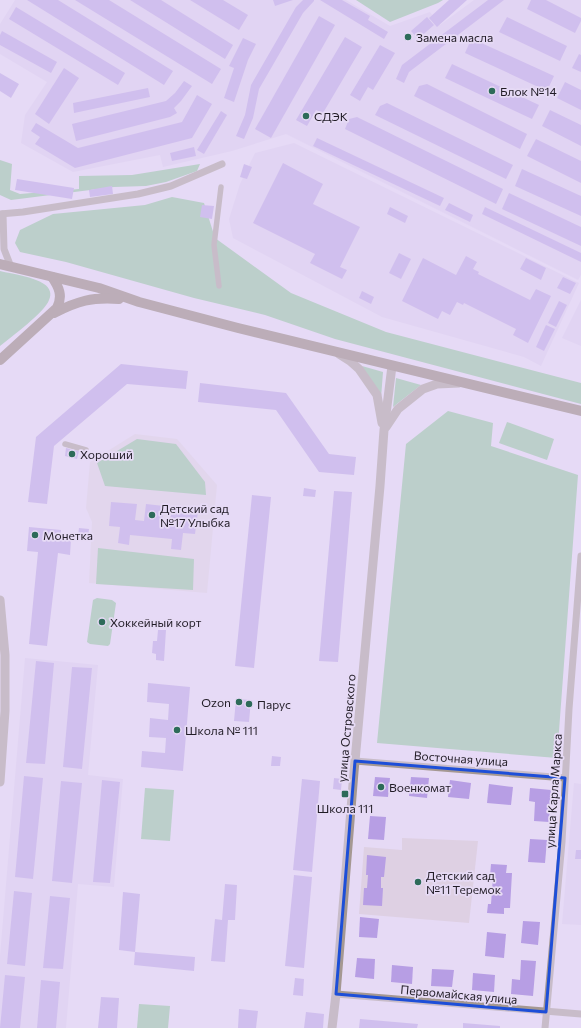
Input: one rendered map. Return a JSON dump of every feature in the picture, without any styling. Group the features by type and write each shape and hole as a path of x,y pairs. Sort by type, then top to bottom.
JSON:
{"main road":[{"path":"0,264 99,288 139,302 392,366 579,411"},
{"path":"0,360 57,308 60,298 59,287 52,277"},
{"path":"52,313 83,300 106,298 139,302"}],"street":[{"path":"11,267 4,249 1,214 138,194 171,186 222,164"},
{"path":"219,286 214,245 221,187"},
{"path":"336,352 359,368 377,395 384,430"},
{"path":"384,430 392,366"},
{"path":"384,430 398,409 423,389 437,384 461,383"},
{"name":"улица Островского","path":"332,1028 384,430"},
{"path":"65,444 86,450"},
{"name":"улица Карла Маркса","path":"545,1028 562,842 569,709 581,556"},
{"path":"0,600 5,654 5,711 0,782"},
{"name":"Восточная улица","path":"355,761 565,778"},
{"name":"Первомайская улица","path":"336,994 581,1014"}],"highlighted area":[{"path":"355,761 565,778 546,1012 336,994"}],"shaded area":[{"path":"15,0 346,0 390,26 430,12 440,25 474,0 581,0 581,275 578,280 286,134 232,151 163,167 160,155 73,172 21,143 25,115 47,82 0,54 0,24"},
{"path":"294,143 579,283 541,366 524,357 382,317 233,238 229,219 240,184 255,153"},
{"path":"581,300 581,346 562,338"},
{"name":"Детский сад №17 Улыбка","path":"135,434 177,439 217,485 207,593 89,583 92,522 86,508 90,462"},
{"path":"25,658 98,665 88,775 123,779 114,887 78,884 66,1028 0,1028 0,956"},
{"path":"574,783 581,784 581,925 562,924"},
{"name":"Детский сад №11 Теремок","path":"402,838 478,841 469,923 359,914 364,847 402,850"}],"green space":[{"path":"356,0 443,0 390,22"},
{"path":"0,160 12,164 10,190 20,194 79,189 79,176 132,175 200,164 197,171 166,182 146,186 114,187 11,200 0,195"},
{"path":"172,197 204,203 215,238 291,293 386,332 581,383 581,404 335,339 265,315 194,298 66,262 20,252 15,243 20,230 53,214 145,205"},
{"path":"0,271 35,279 48,287 50,296 46,305 41,311 0,346"},
{"path":"362,366 383,372 381,398"},
{"path":"396,378 421,385 393,407"},
{"path":"448,411 493,423 491,446 578,475 557,758 377,743 406,444"},
{"path":"507,422 554,439 547,460 499,443"},
{"path":"137,439 176,444 205,482 206,495 105,486 97,463"},
{"path":"98,548 194,559 193,590 96,584"},
{"name":"Хоккейный корт","path":"97,598 112,600 116,603 110,644 108,646 90,644 87,642 93,600"},
{"path":"145,788 174,790 170,841 141,839"},
{"path":"139,1004 170,1006 168,1028 137,1028"}],"building":[{"path":"27,0 58,0 173,71 164,85"},
{"path":"75,0 109,0 221,69 212,84"},
{"path":"130,0 161,0 233,45 225,59"},
{"path":"190,0 223,0 248,15 239,30"},
{"path":"273,0 293,0 275,6"},
{"path":"303,0 314,1 303,13 259,89 253,118 244,139 236,136 245,115 251,85 296,7"},
{"path":"320,0 342,0 370,16 368,20 388,32 384,39"},
{"path":"449,0 467,0 437,27 429,18"},
{"path":"488,0 504,0 409,72 404,83 396,79 402,65"},
{"path":"531,0 546,0 581,18 575,33 527,9"},
{"path":"16,7 125,73 118,85 9,19"},
{"path":"319,16 335,25 271,138 255,129"},
{"path":"427,17 434,25 418,39 411,31"},
{"path":"507,17 567,46 560,61 499,32"},
{"path":"2,31 57,62 51,73 0,45 0,35"},
{"path":"345,37 362,47 323,113 316,110 307,126 296,120"},
{"path":"243,38 256,44 248,60 234,102 224,98 234,68 229,66"},
{"path":"477,41 554,76 547,91 465,53 469,44"},
{"path":"380,45 395,53 373,90 368,87 360,101 350,95"},
{"path":"579,54 581,55 581,72 572,68"},
{"name":"Блок №14","path":"452,64 539,105 532,119 445,78"},
{"path":"64,68 79,78 49,124 35,114"},
{"path":"0,73 19,84 11,98 0,91"},
{"path":"184,81 192,86 174,108 177,113 170,117 76,141 72,124 166,101 175,93"},
{"path":"565,82 581,90 581,110 557,98"},
{"path":"427,84 527,134 520,149 414,96 419,86"},
{"path":"148,88 150,97 74,113 73,103"},
{"path":"197,95 212,104 192,138 75,168 35,144 40,137 31,131 36,123 78,148 182,122"},
{"path":"387,103 513,165 506,179 375,115 380,106"},
{"path":"550,110 581,125 581,146 542,126"},
{"path":"221,111 227,115 204,154 197,150"},
{"path":"357,117 503,189 496,204 345,129 349,119"},
{"path":"317,138 444,198 440,206 313,146"},
{"path":"536,139 581,161 581,183 527,156"},
{"path":"194,147 196,156 172,161 170,153"},
{"path":"283,163 323,184 313,204 360,227 340,267 347,270 342,279 310,263 315,254 253,223"},
{"path":"244,164 252,167 247,179 240,177"},
{"path":"522,169 581,196 581,216 515,186"},
{"path":"17,179 74,188 72,199 15,190"},
{"path":"112,186 113,194 90,197 89,190"},
{"path":"509,193 581,227 581,246 502,209"},
{"path":"449,203 473,215 470,222 445,210"},
{"path":"202,205 214,206 212,219 200,217"},
{"path":"390,207 408,216 405,223 387,214"},
{"path":"485,207 581,253 581,262 482,214"},
{"path":"399,253 411,259 401,279 389,273"},
{"path":"466,256 477,262 473,269 479,272 478,274 530,300 536,289 551,296 528,343 513,335 516,329 464,303 463,305 457,302 450,315 442,311 438,319 402,301 423,258 456,275"},
{"path":"526,258 546,268 541,280 520,269"},
{"path":"563,277 576,283 570,294 557,288"},
{"path":"362,291 374,297 371,304 359,298"},
{"path":"559,301 567,305 556,327 548,323"},
{"path":"546,325 555,329 544,351 536,347"},
{"path":"121,364 188,371 186,389 127,384 54,446 47,504 28,502 36,437"},
{"path":"200,383 286,393 329,454 356,457 354,475 319,472 276,410 198,402"},
{"path":"66,448 79,451 77,459 65,456"},
{"path":"304,488 316,490 315,497 303,496"},
{"path":"334,491 352,492 338,662 319,661"},
{"path":"252,495 271,497 254,668 235,666"},
{"path":"111,502 137,504 135,520 144,521 146,504 164,506 162,522 170,523 171,508 198,511 195,534 183,533 181,550 171,549 172,539 130,535 129,545 118,543 120,527 109,526"},
{"path":"29,527 61,530 60,538 71,539 70,555 58,553 47,646 29,644 38,552 27,551"},
{"path":"79,528 89,529 88,537 78,536"},
{"path":"158,630 166,630 164,661 156,660 156,654 152,653 153,641 157,641"},
{"path":"36,661 54,663 45,764 26,763"},
{"path":"72,667 92,668 82,769 63,767"},
{"path":"148,683 190,687 183,771 141,767 142,751 165,753 166,738 149,737 150,718 168,720 169,704 147,702"},
{"path":"236,699 251,700 249,722 234,721"},
{"path":"272,756 281,757 280,766 271,766"},
{"path":"24,776 43,778 33,879 15,877"},
{"name":"Военкомат","path":"375,777 390,778 388,797 373,796"},
{"path":"411,777 429,778 427,798 409,796"},
{"path":"334,778 342,779 341,790 333,789"},
{"path":"302,779 320,781 312,872 293,870"},
{"path":"102,780 120,782 110,883 93,882"},
{"path":"450,780 471,783 469,799 448,797"},
{"path":"61,781 82,783 72,883 52,881"},
{"path":"489,784 513,787 511,805 487,803"},
{"path":"530,788 551,790 549,822 534,821 535,802 529,801"},
{"path":"370,816 386,817 384,840 368,839"},
{"path":"530,839 547,840 545,863 528,862"},
{"path":"576,850 581,850 581,859 575,859"},
{"path":"367,855 386,857 384,877 381,877 381,888 383,888 382,906 363,905 364,888 367,888"},
{"path":"491,864 507,865 506,873 512,873 510,908 504,908 504,914 487,913 488,904 491,904 493,877 490,876"},
{"path":"294,875 312,877 304,968 285,966"},
{"path":"225,884 237,885 235,920 228,920 225,962 211,961 215,919 222,920"},
{"path":"14,891 32,893 25,966 7,964"},
{"path":"123,892 140,894 135,952 119,950"},
{"path":"50,896 70,898 63,969 43,968"},
{"path":"360,917 379,919 377,938 359,937"},
{"path":"523,921 540,922 538,945 521,943"},
{"path":"487,932 506,934 504,958 485,956"},
{"path":"135,952 195,957 194,971 134,965"},
{"path":"357,958 375,959 374,979 355,977"},
{"path":"521,960 536,961 533,996 511,994 512,979 520,980"},
{"path":"392,965 413,967 412,984 391,982"},
{"path":"432,969 454,970 452,987 431,986"},
{"path":"473,973 495,975 494,992 472,990"},
{"path":"5,975 25,977 20,1028 0,1028"},
{"path":"295,978 304,979 303,996 293,995"},
{"path":"41,980 60,982 56,1028 37,1028"},
{"path":"101,997 119,998 117,1028 98,1028"},
{"path":"239,1009 258,1011 256,1028 238,1028"},
{"path":"306,1012 324,1014 323,1028 304,1028"},
{"path":"360,1019 418,1024 417,1028 359,1028"},
{"path":"463,1023 500,1026 500,1028 463,1028"}],"place":[{"name":"Замена масла","path":"408,37"},
{"name":"Блок №14","path":"492,91"},
{"name":"СДЭК","path":"306,116"},
{"name":"Хороший","path":"72,454"},
{"name":"Детский сад №17 Улыбка","path":"152,515"},
{"name":"Монетка","path":"35,535"},
{"name":"Хоккейный корт","path":"102,622"},
{"name":"Ozon","path":"239,702"},
{"name":"Парус","path":"249,704"},
{"name":"Школа № 111","path":"177,730"},
{"name":"Военкомат","path":"381,787"},
{"name":"Школа 111","path":"345,794"},
{"name":"Детский сад №11 Теремок","path":"418,882"}]}
